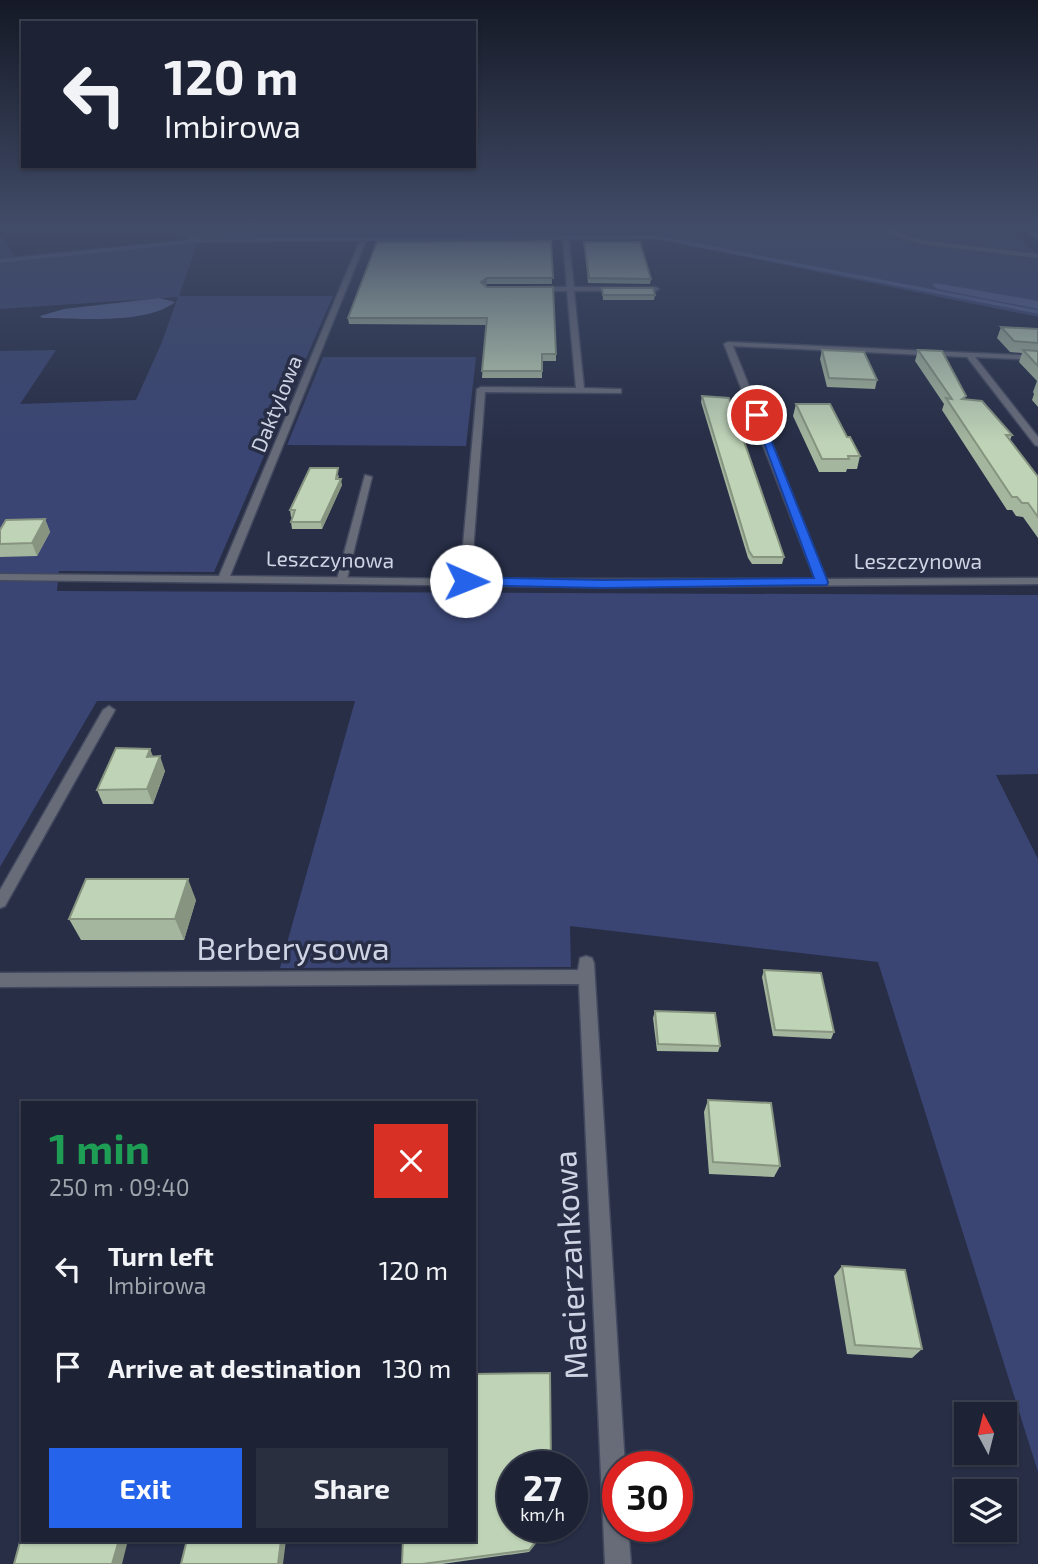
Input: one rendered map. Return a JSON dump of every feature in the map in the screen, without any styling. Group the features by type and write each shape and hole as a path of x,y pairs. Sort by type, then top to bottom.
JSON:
{"street":[{"name":"Daktylowa","path":"224,579 339,298"},
{"path":"572,298 580,391"},
{"path":"822,582 728,344 1038,358"},
{"path":"969,355 1038,443"},
{"path":"466,581 481,389 618,391"},
{"name":"Leszczynowa","path":"0,577 603,584 1038,581"},
{"name":"Berberysowa","path":"0,980 586,970"},
{"name":"Macierzankowa","path":"586,970 618,1564"}],"lane":[{"path":"342,579 368,477"},
{"path":"0,902 109,710"}],"shaded area":[{"path":"0,298 163,298 0,309"},
{"path":"159,298 175,302 147,314 111,319 40,316 64,309"},
{"path":"178,298 332,298 214,572 59,571 57,591 1038,595 1038,774 996,775 1038,859 1038,1472 878,962 570,926 571,967 280,968 355,701 97,701 0,867 0,351 56,350 20,404 136,400 162,342"},
{"path":"945,298 1038,298 1038,317"},
{"path":"983,298 1038,301 1038,309"},
{"path":"323,357 476,357 466,446 287,445"}],"building":[{"path":"356,298 553,298 556,354 542,354 542,371 482,371 487,318 348,318"},
{"path":"1001,327 1038,329 1038,343 1014,341"},
{"path":"822,350 864,352 877,380 829,378"},
{"path":"918,350 942,351 966,396 962,399 982,401 1012,435 1006,435 1038,477 1038,517 1028,503 1022,503 1017,497 1012,497 946,398 952,399"},
{"path":"1023,350 1038,351 1038,366"},
{"path":"702,396 729,398 784,557 753,557 749,551"},
{"path":"796,404 830,404 860,456 848,456 849,459 822,459"},
{"path":"310,468 338,468 336,479 341,479 321,522 291,522 295,510 290,510"},
{"path":"45,519 32,543 0,544 0,530 6,520"},
{"path":"116,748 150,749 147,757 160,756 147,789 97,790"},
{"path":"86,879 188,879 175,919 69,919"},
{"path":"764,970 821,973 834,1032 775,1030"},
{"path":"655,1011 715,1013 720,1046 658,1044"},
{"path":"708,1100 771,1103 780,1166 713,1162"},
{"path":"842,1266 905,1270 922,1349 855,1345"},
{"path":"550,1373 551,1451 497,1451 497,1542 535,1542 529,1550 422,1564 402,1564 403,1542 476,1542 476,1374"},
{"path":"21,1538 21,1542 118,1542 112,1564 14,1564"},
{"path":"186,1542 281,1542 278,1564 181,1564"}],"waterway":[{"path":"967,298 1038,312"}],"route":[{"path":"466,581 603,584 822,582 757,415"}]}
